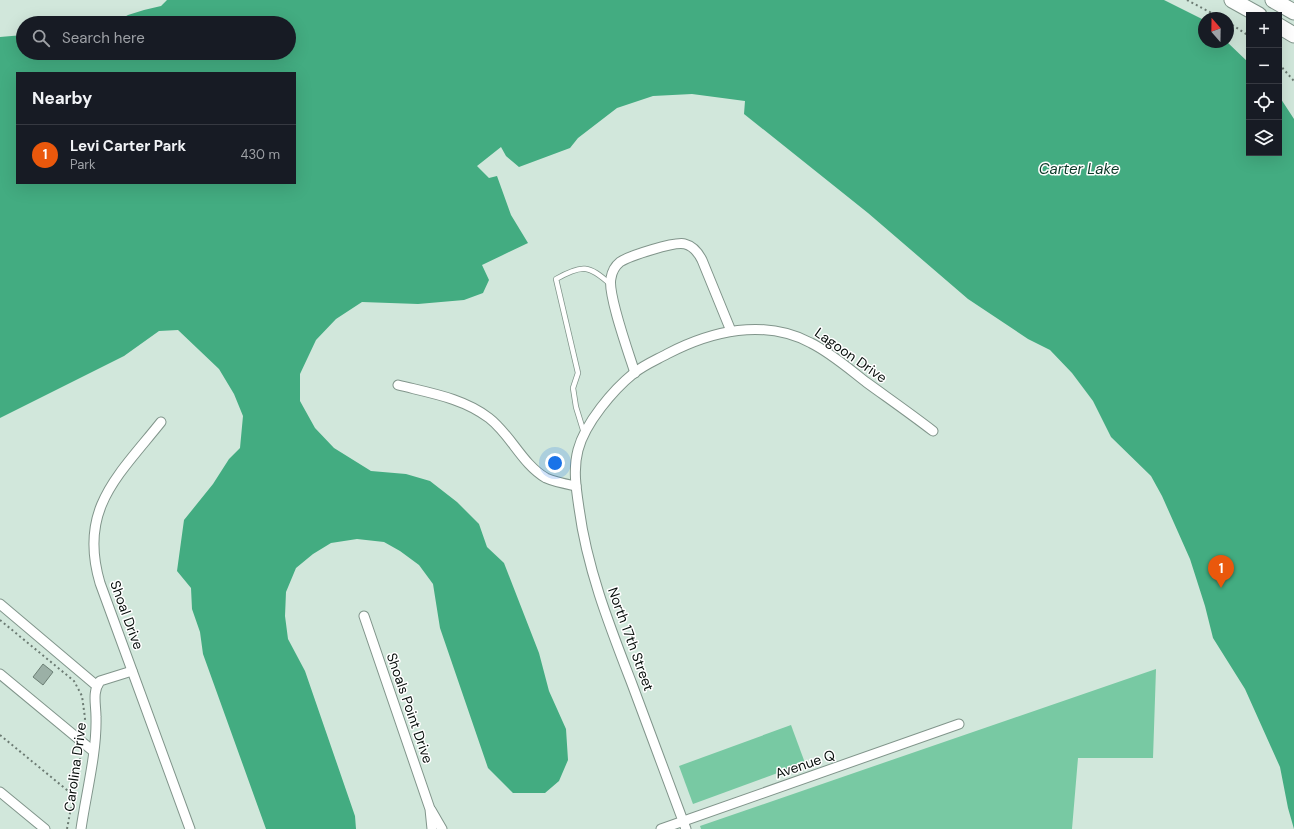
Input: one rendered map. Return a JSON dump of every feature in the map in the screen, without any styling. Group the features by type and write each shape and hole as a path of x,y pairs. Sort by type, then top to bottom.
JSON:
{"highway":[{"path":"1232,0 1254,12"},
{"path":"1273,0 1294,12"},
{"path":"1282,28 1294,35"}],"street":[{"path":"635,373 613,300 610,284 614,270 621,262 675,243 684,243 692,246 699,254 731,331"},
{"name":"Lagoon Drive","path":"578,452 585,434 604,405 622,383 646,364 674,350 702,339 731,331 745,329 772,330 796,336 812,343 934,431"},
{"path":"398,385 460,401 475,408 491,419 539,473 553,481 576,486"},
{"name":"Shoal Drive","path":"161,422 109,489 99,509 93,536 93,550 95,567 190,829"},
{"name":"North 17th Street","path":"578,452 575,467 576,486 585,546 606,616 684,825"},
{"path":"0,604 97,686 100,681 132,671"},
{"name":"Shoals Point Drive","path":"364,616 430,809 442,829"},
{"path":"0,674 93,751"},
{"name":"Carolina Drive","path":"81,829 93,751 96,717 94,694 97,686"},
{"name":"Avenue Q","path":"661,829 684,825 959,724"},
{"path":"0,792 45,829"},
{"name":"Shoals Point Drive","path":"430,809 432,829"}],"lane":[{"path":"585,434 576,407 573,388 578,373 556,278 569,272 588,268 597,273 610,284"}],"path":[{"path":"1187,0 1210,12"},
{"path":"1234,26 1246,34"},
{"path":"1282,67 1294,81"},
{"path":"0,735 74,794"}],"shaded area":[{"path":"1156,669 1153,758 1078,758 1072,829 701,829 700,826"},
{"path":"791,725 805,763 693,804 679,766"}],"water":[{"name":"Carter Lake","path":"167,0 1164,0 1198,17 1198,48 1233,48 1246,60 1246,156 1282,156 1282,101 1294,119 1294,829 1288,808 1280,767 1245,689 1213,638 1205,606 1190,559 1162,496 1151,476 1111,437 1093,401 1072,373 1050,350 1028,339 968,299 868,213 744,114 745,101 692,94 653,96 617,108 578,138 570,148 519,167 506,156 501,147 477,166 489,178 497,176 511,215 528,243 482,265 489,280 483,293 464,300 418,304 362,302 336,319 316,340 300,374 300,401 315,428 334,448 371,471 406,474 430,481 457,502 479,524 487,547 504,563 539,653 549,691 566,729 568,760 559,781 545,793 513,793 488,768 440,628 433,584 419,565 400,551 384,542 357,539 331,543 313,554 296,568 286,592 285,616 288,639 305,671 355,816 356,829 266,829 203,654 200,632 192,609 191,588 177,571 184,520 213,484 229,459 240,448 243,416 234,394 219,369 178,330 159,331 124,356 0,418 0,37 16,36 16,60 296,60 296,16 126,16 161,6"}],"building":[{"path":"43,664 53,672 43,685 33,677"}],"place":[{"name":"Levi Carter Park","path":"1221,588"}]}
